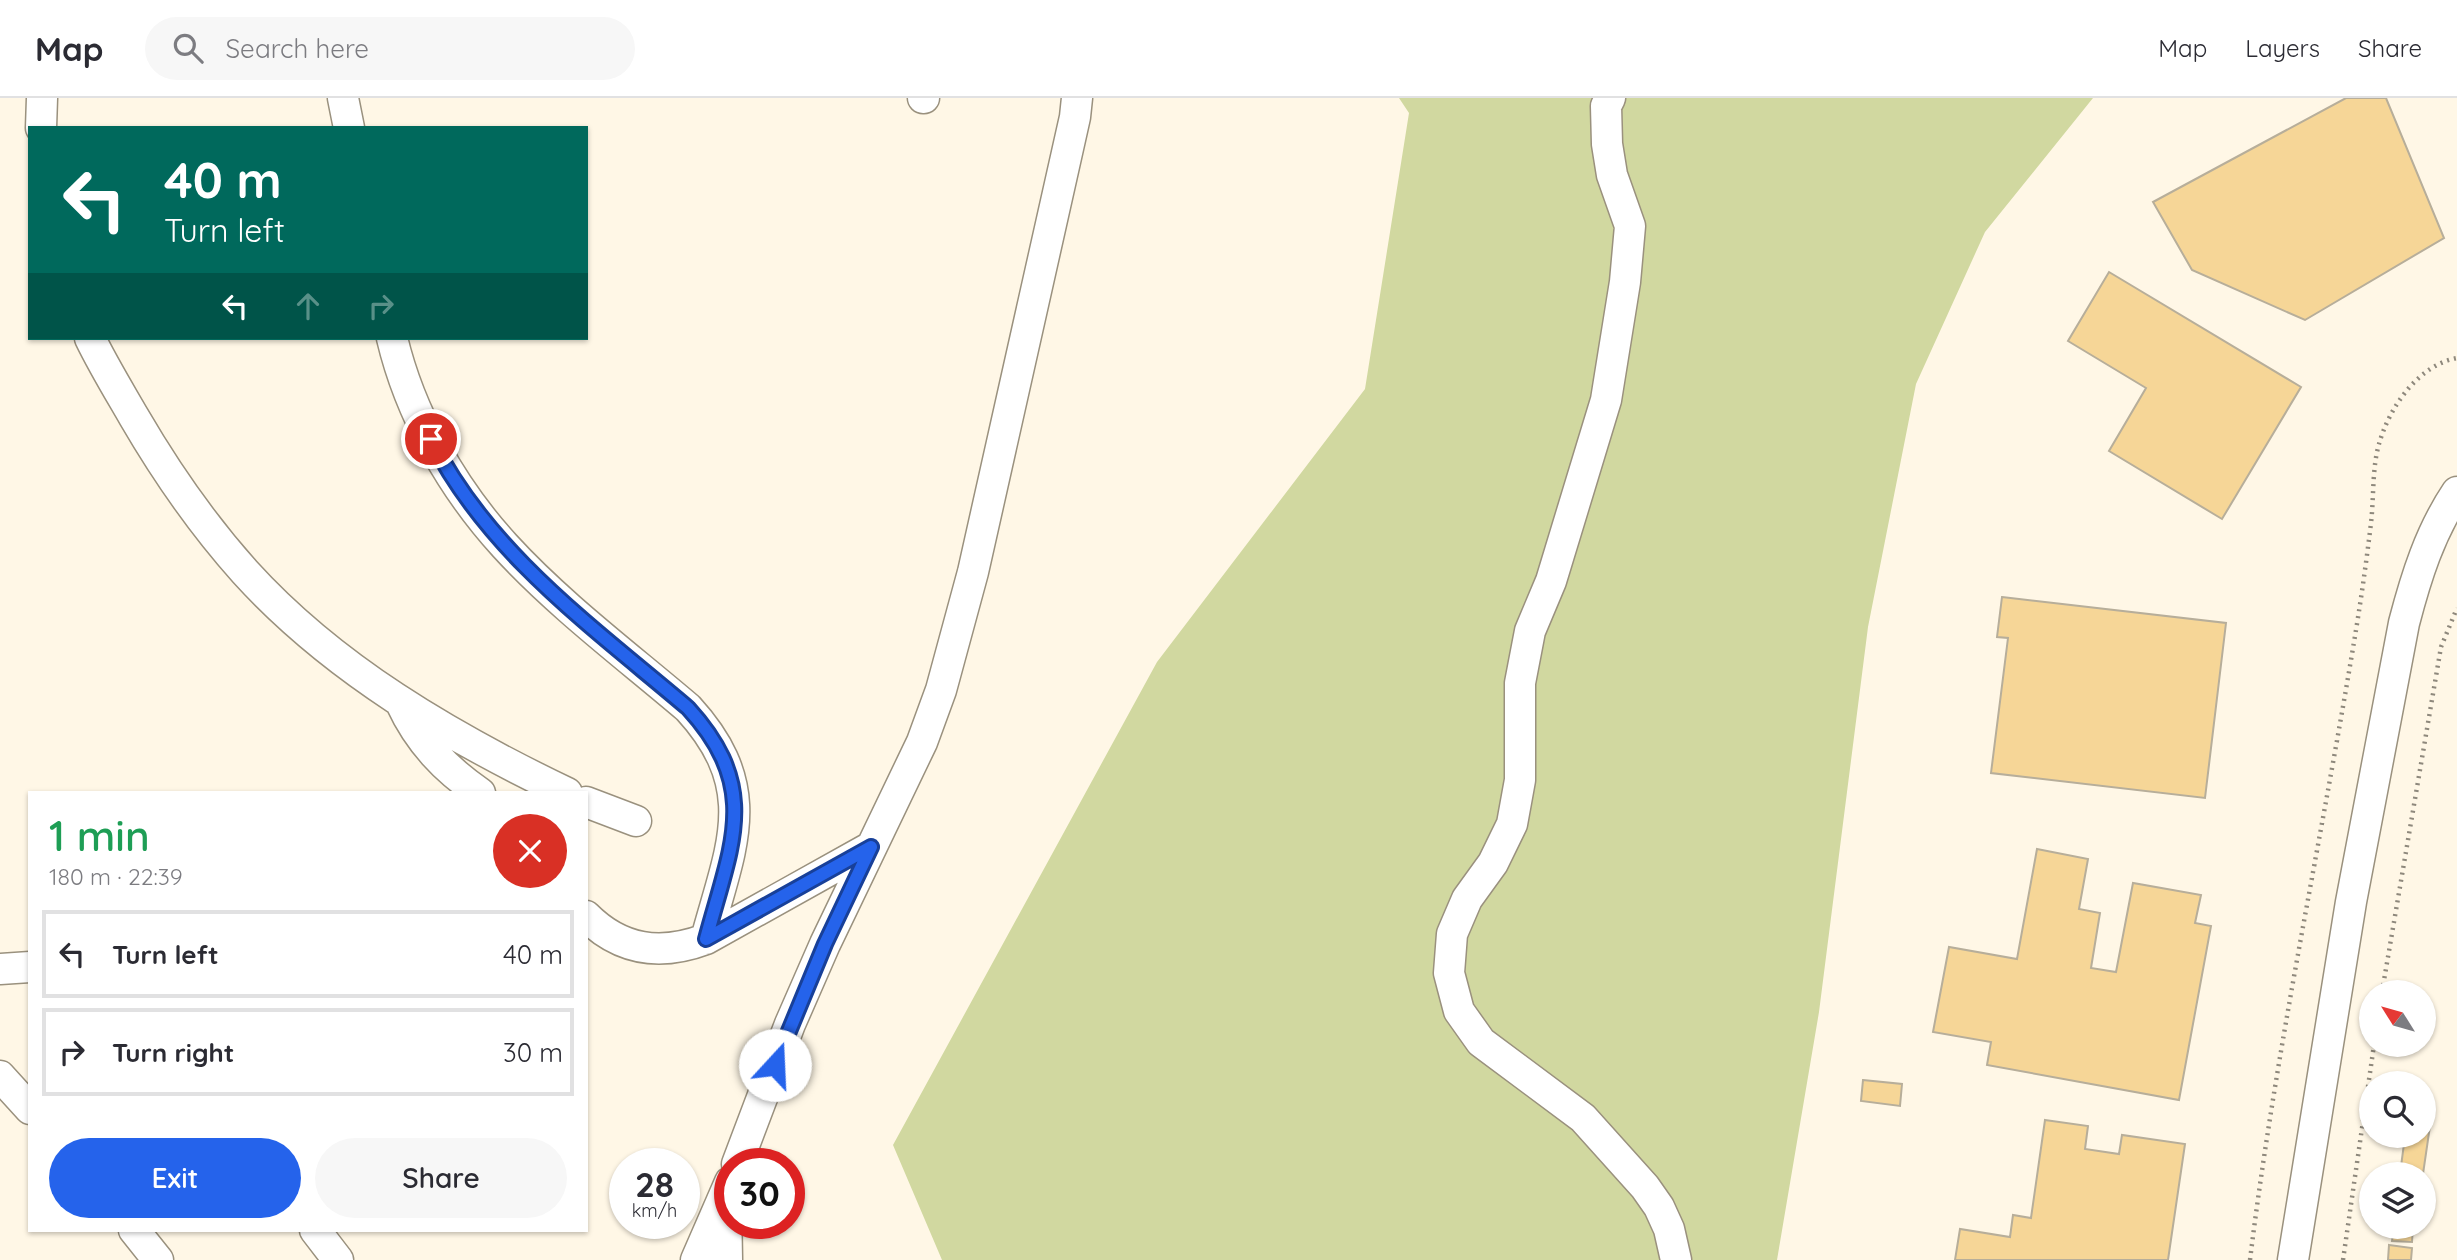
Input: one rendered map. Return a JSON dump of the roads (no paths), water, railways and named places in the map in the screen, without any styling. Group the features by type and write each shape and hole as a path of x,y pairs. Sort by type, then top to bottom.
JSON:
{"street":[{"path":"41,126 42,98"},
{"path":"343,98 349,126"},
{"path":"743,1148 790,1024 825,944 922,742 941,690 959,631 1072,131 1077,98"},
{"path":"1609,98 1606,106 1612,175 1630,226 1625,282 1606,400 1551,581 1530,631 1520,683 1520,780 1512,824 1493,863 1467,899 1452,934 1449,973 1459,1011 1481,1042 1583,1118 1645,1187 1669,1229 1676,1260"},
{"path":"91,340 150,444 179,489 245,573 282,610 363,676 460,738 563,791"},
{"path":"393,340 414,405 439,456 469,503 505,546 544,585 688,708 707,729 722,754 732,781 734,828 706,939"},
{"path":"2293,1260 2351,902 2404,623 2414,582 2429,542 2457,492"},
{"path":"399,699 424,744 441,763 478,791"},
{"path":"588,803 636,821"},
{"path":"588,918 617,939 639,947 662,950 684,947 706,939 871,847"},
{"path":"0,969 28,967"},
{"path":"0,1076 28,1107"},
{"path":"696,1260 714,1219"},
{"path":"136,1232 158,1260"},
{"path":"317,1232 338,1260"},
{"path":"727,1239 727,1260"}]}
